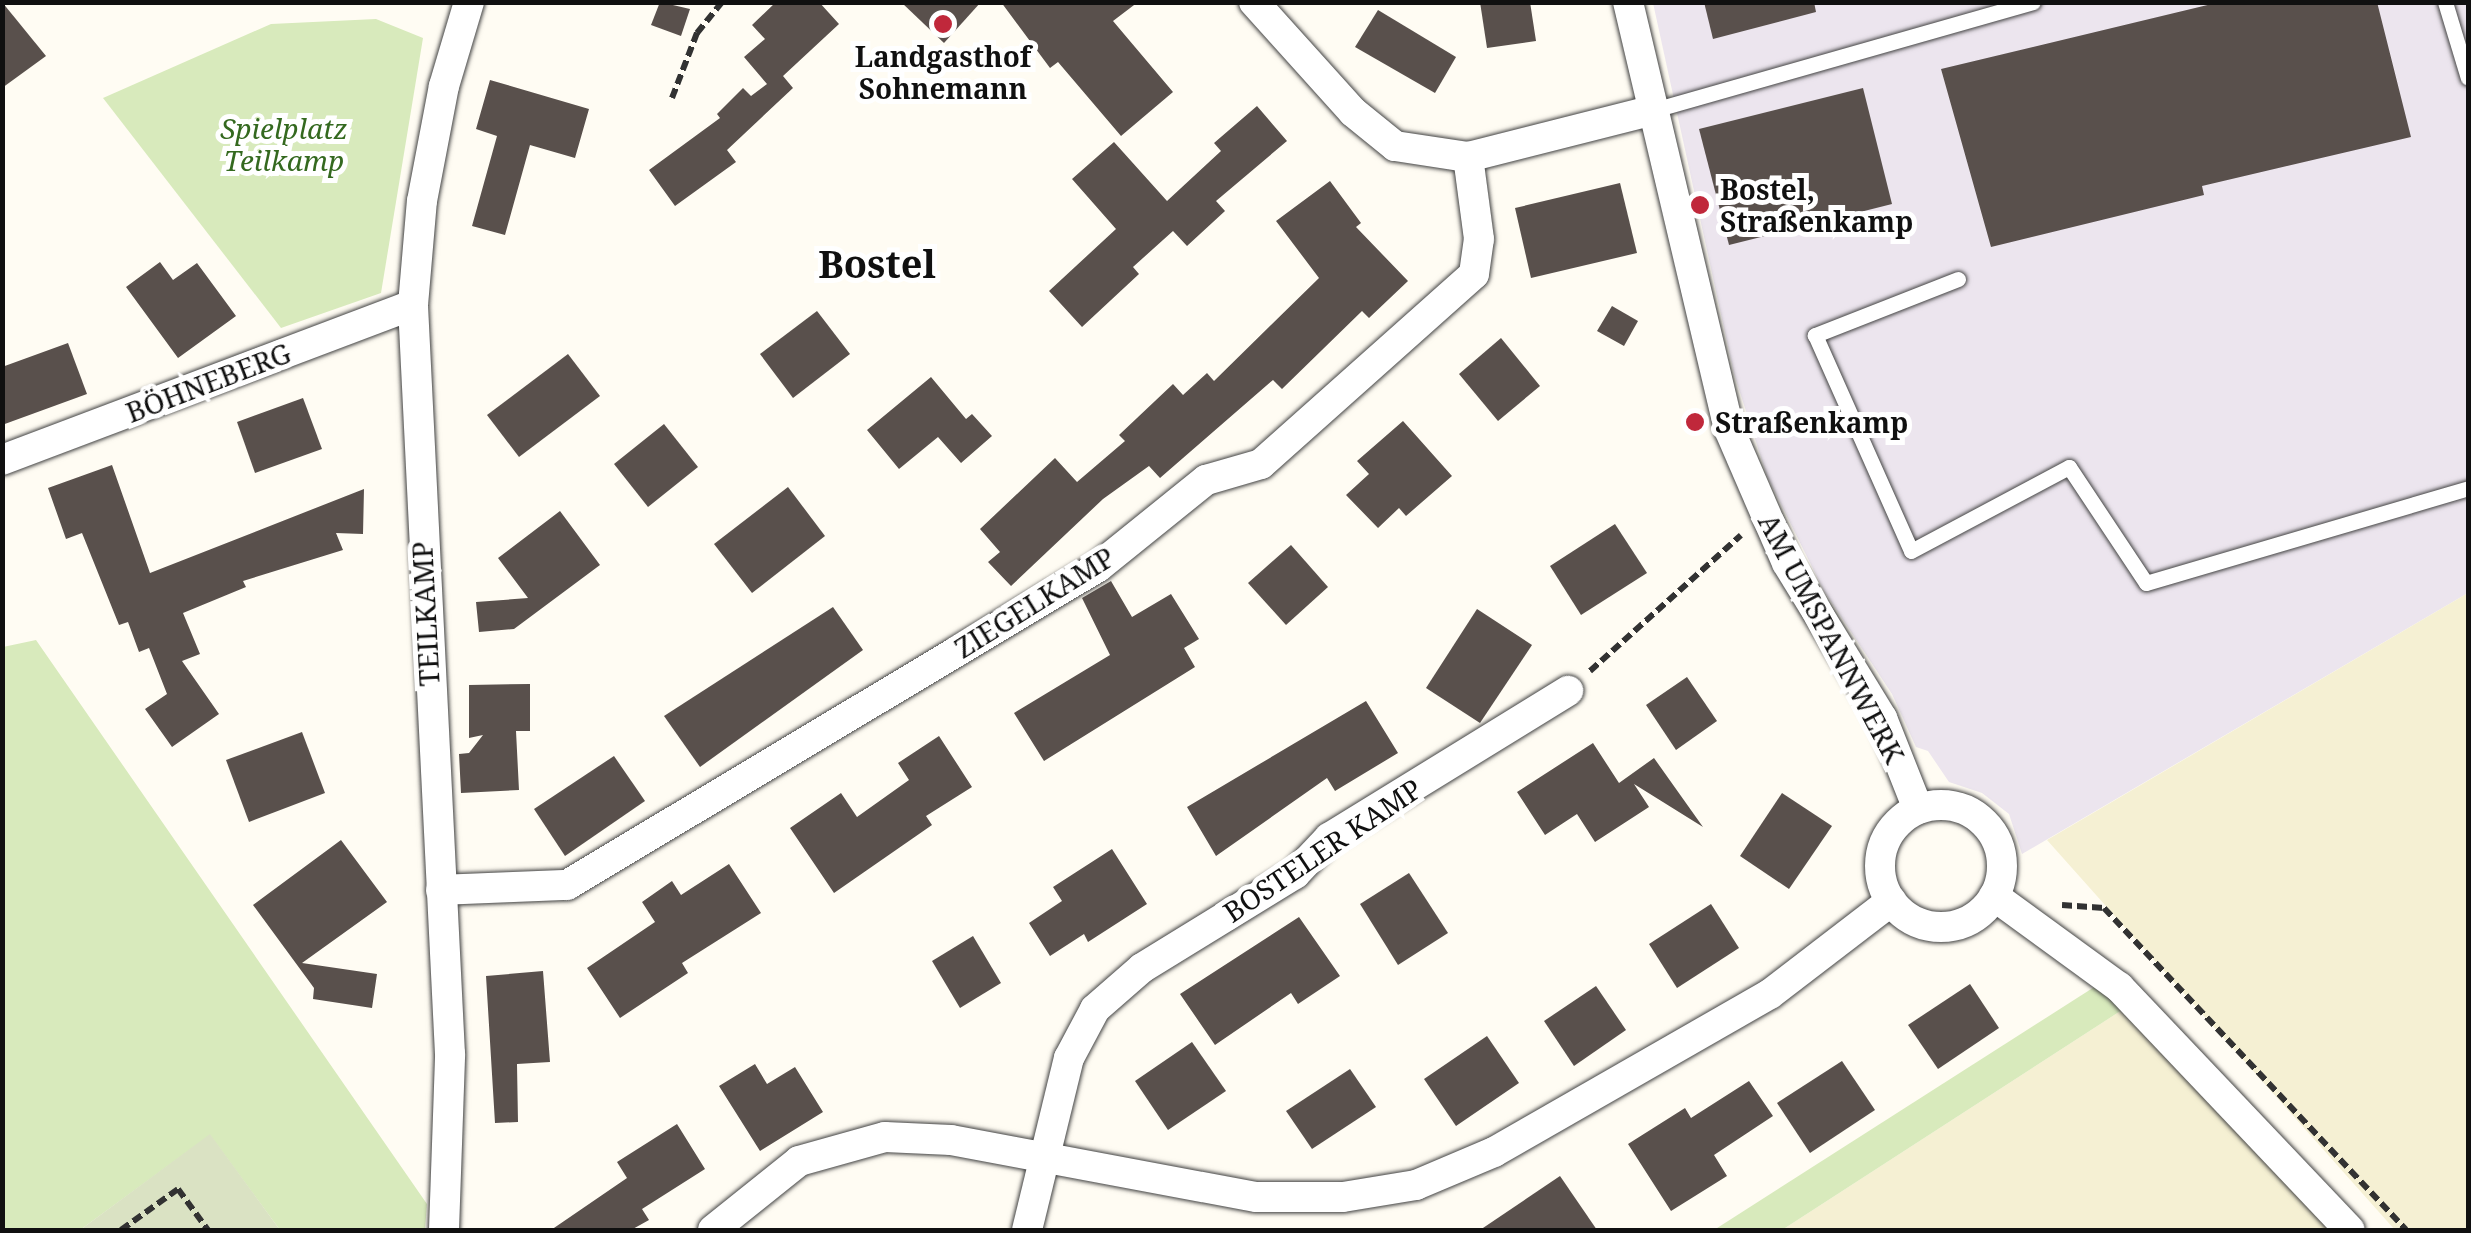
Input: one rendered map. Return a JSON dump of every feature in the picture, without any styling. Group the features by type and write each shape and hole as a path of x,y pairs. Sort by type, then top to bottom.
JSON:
{"street":[{"name":"TEILKAMP","path":"444,1230 450,1054 413,305 422,201 444,86 469,2"},
{"path":"1254,2 1372,131 1430,156 1468,157 1654,110"},
{"name":"AM UMSPANNWERK","path":"1628,2 1714,381 1764,514 1810,604 1882,718 1918,809"},
{"name":"ZIEGELKAMP","path":"440,890 567,885 1098,567 1206,480 1261,464 1474,274 1479,239 1468,157"},
{"name":"BÖHNEBERG","path":"2,460 413,305"},
{"name":"BOSTELER KAMP","path":"1027,1230 1069,1058 1096,1009 1119,987 1295,874 1330,838 1568,691"},
{"path":"1955,806 1987,825 2002,860 1994,896 1981,912 1943,927 1923,924 1890,900 1882,884 1882,848 1902,818 1918,809 1955,806"},
{"path":"1994,896 2120,987 2350,1230"},
{"path":"713,1230 785,1169 857,1140 918,1136 1256,1197 1344,1197 1416,1185 1494,1152 1770,994 1890,900"}],"lane":[{"path":"1654,110 2033,2"},
{"path":"2446,2 2468,78"},
{"path":"1958,279 1815,335 1911,551 2069,467 2146,583 2468,488"}],"path":[{"path":"672,98 697,33 722,2"},
{"path":"1568,691 1764,514"},
{"path":"2054,904 2104,908 2406,1230"},
{"path":"120,1230 178,1189 208,1230"}],"shaded area":[{"path":"1653,3 2468,3 2468,593 2022,854 2009,814 1982,793 1949,782 1928,751 1916,747 1892,694 1824,591 1767,476 1734,374"},
{"path":"2468,593 2468,1230 2395,1230 2047,840"},
{"path":"2122,1010 2330,1230 1782,1230"}],"green space":[{"name":"Spielplatz Teilkamp","path":"376,19 423,38 381,293 281,328 103,98 271,24"},
{"path":"36,640 427,1204 425,1230 280,1230 210,1135 80,1230 3,1230 3,647"},
{"path":"2099,984 2122,1010 1782,1230 1714,1230"},
{"path":"210,1134 280,1230 80,1230"}],"building":[{"path":"2,2 46,56 2,88"},
{"path":"660,2 690,9 681,36 651,25"},
{"path":"776,2 819,2 839,24 783,76 793,88 727,150 736,162 675,206 649,170 720,118 717,114 743,88 751,96 767,84 744,57 765,39 752,25"},
{"name":"Landgasthof Sohnemann","path":"901,2 981,2 944,43"},
{"path":"1001,2 1138,2 1113,21 1173,92 1121,136 1058,62 1050,68"},
{"path":"1480,2 1530,2 1536,41 1487,48"},
{"path":"1704,2 1814,2 1816,12 1713,39"},
{"path":"2220,2 2377,2 2411,137 2202,186 2204,195 1991,247 1941,69"},
{"path":"1378,10 1456,57 1435,93 1355,47"},
{"path":"490,80 589,109 575,158 530,145 505,235 472,226 497,136 476,129"},
{"path":"1863,88 1892,204 1729,245 1699,129"},
{"path":"1257,106 1287,141 1216,201 1225,211 1187,246 1173,231 1133,267 1139,274 1082,327 1049,291 1116,229 1072,179 1114,142 1167,201 1221,151 1214,143"},
{"path":"1330,181 1361,223 1356,227 1408,281 1369,318 1362,311 1282,389 1273,380 1160,478 1149,466 1103,499 1011,586 988,562 1000,552 980,529 1055,458 1077,482 1125,441 1119,435 1173,384 1183,395 1207,373 1214,381 1319,278 1276,221"},
{"path":"1620,183 1637,253 1531,278 1515,208"},
{"path":"160,262 173,280 197,263 236,316 178,358 126,287"},
{"path":"1612,306 1638,321 1624,346 1597,331"},
{"path":"817,311 850,354 793,398 760,354"},
{"path":"1501,338 1540,386 1498,421 1459,374"},
{"path":"68,343 87,394 2,425 2,367"},
{"path":"568,354 600,396 519,457 487,415"},
{"path":"931,377 966,419 972,414 992,436 961,463 938,437 899,469 867,430"},
{"path":"303,398 322,449 255,473 237,422"},
{"path":"1403,421 1452,476 1406,516 1399,508 1378,528 1346,495 1369,474 1357,461"},
{"path":"664,424 698,467 648,507 614,464"},
{"path":"112,465 150,573 364,489 363,534 336,533 343,550 243,581 246,587 183,613 200,654 182,661 219,714 172,747 145,709 167,694 149,648 139,652 128,622 119,625 82,533 66,539 48,488"},
{"path":"788,487 825,536 752,593 714,544"},
{"path":"560,511 600,565 514,629 479,632 476,602 528,598 498,558"},
{"path":"1615,524 1647,573 1581,615 1550,566"},
{"path":"1291,545 1328,587 1286,625 1248,583"},
{"path":"1111,581 1132,617 1171,594 1199,639 1184,648 1195,667 1044,761 1014,713 1110,655 1082,598"},
{"path":"833,607 863,650 700,767 664,716"},
{"path":"1477,609 1532,645 1480,723 1426,688"},
{"path":"1687,677 1717,721 1676,750 1646,705"},
{"path":"530,684 530,731 516,731 519,790 461,793 459,754 469,753 483,735 469,738 469,685"},
{"path":"1366,701 1398,753 1335,791 1327,778 1216,856 1187,807"},
{"path":"302,732 325,793 249,822 226,760"},
{"path":"939,736 972,787 926,816 932,825 834,893 790,828 841,793 857,817 909,780 898,763"},
{"path":"1593,743 1619,783 1654,758 1703,827 1634,784 1649,807 1595,842 1577,814 1545,835 1517,792"},
{"path":"614,756 645,801 565,856 534,809"},
{"path":"1782,793 1832,826 1789,889 1740,856"},
{"path":"341,840 387,902 302,963 377,974 372,1008 313,999 314,988 253,905"},
{"path":"1112,849 1147,904 1088,942 1084,934 1050,956 1029,923 1062,901 1053,887"},
{"path":"729,864 761,913 682,963 688,973 620,1018 587,968 655,922 642,902 672,881 681,895"},
{"path":"1409,873 1448,933 1398,965 1360,904"},
{"path":"1711,904 1739,948 1677,988 1649,944"},
{"path":"1299,917 1340,976 1298,1004 1291,993 1215,1045 1180,994"},
{"path":"973,936 1001,983 960,1008 932,961"},
{"path":"543,971 550,1062 517,1064 518,1122 495,1123 486,976"},
{"path":"1970,984 1999,1028 1938,1069 1908,1025"},
{"path":"1596,986 1626,1030 1574,1066 1544,1021"},
{"path":"1487,1036 1519,1083 1456,1126 1424,1079"},
{"path":"1192,1042 1226,1091 1168,1130 1135,1081"},
{"path":"1842,1061 1875,1110 1810,1153 1777,1103"},
{"path":"755,1064 767,1084 795,1067 823,1112 760,1151 719,1086"},
{"path":"1350,1069 1376,1107 1312,1149 1286,1111"},
{"path":"1749,1081 1773,1116 1714,1155 1727,1176 1671,1211 1628,1144 1685,1108 1691,1118"},
{"path":"677,1124 705,1169 642,1209 649,1220 631,1230 551,1230 627,1178 617,1162"},
{"path":"1560,1176 1597,1230 1480,1230"}],"place":[{"name":"Landgasthof Sohnemann","path":"943,24"},
{"name":"Bostel, Straßenkamp","path":"1700,205"},
{"name":"Straßenkamp","path":"1695,422"}],"district":[{"name":"Bostel","path":"877,264"}]}
